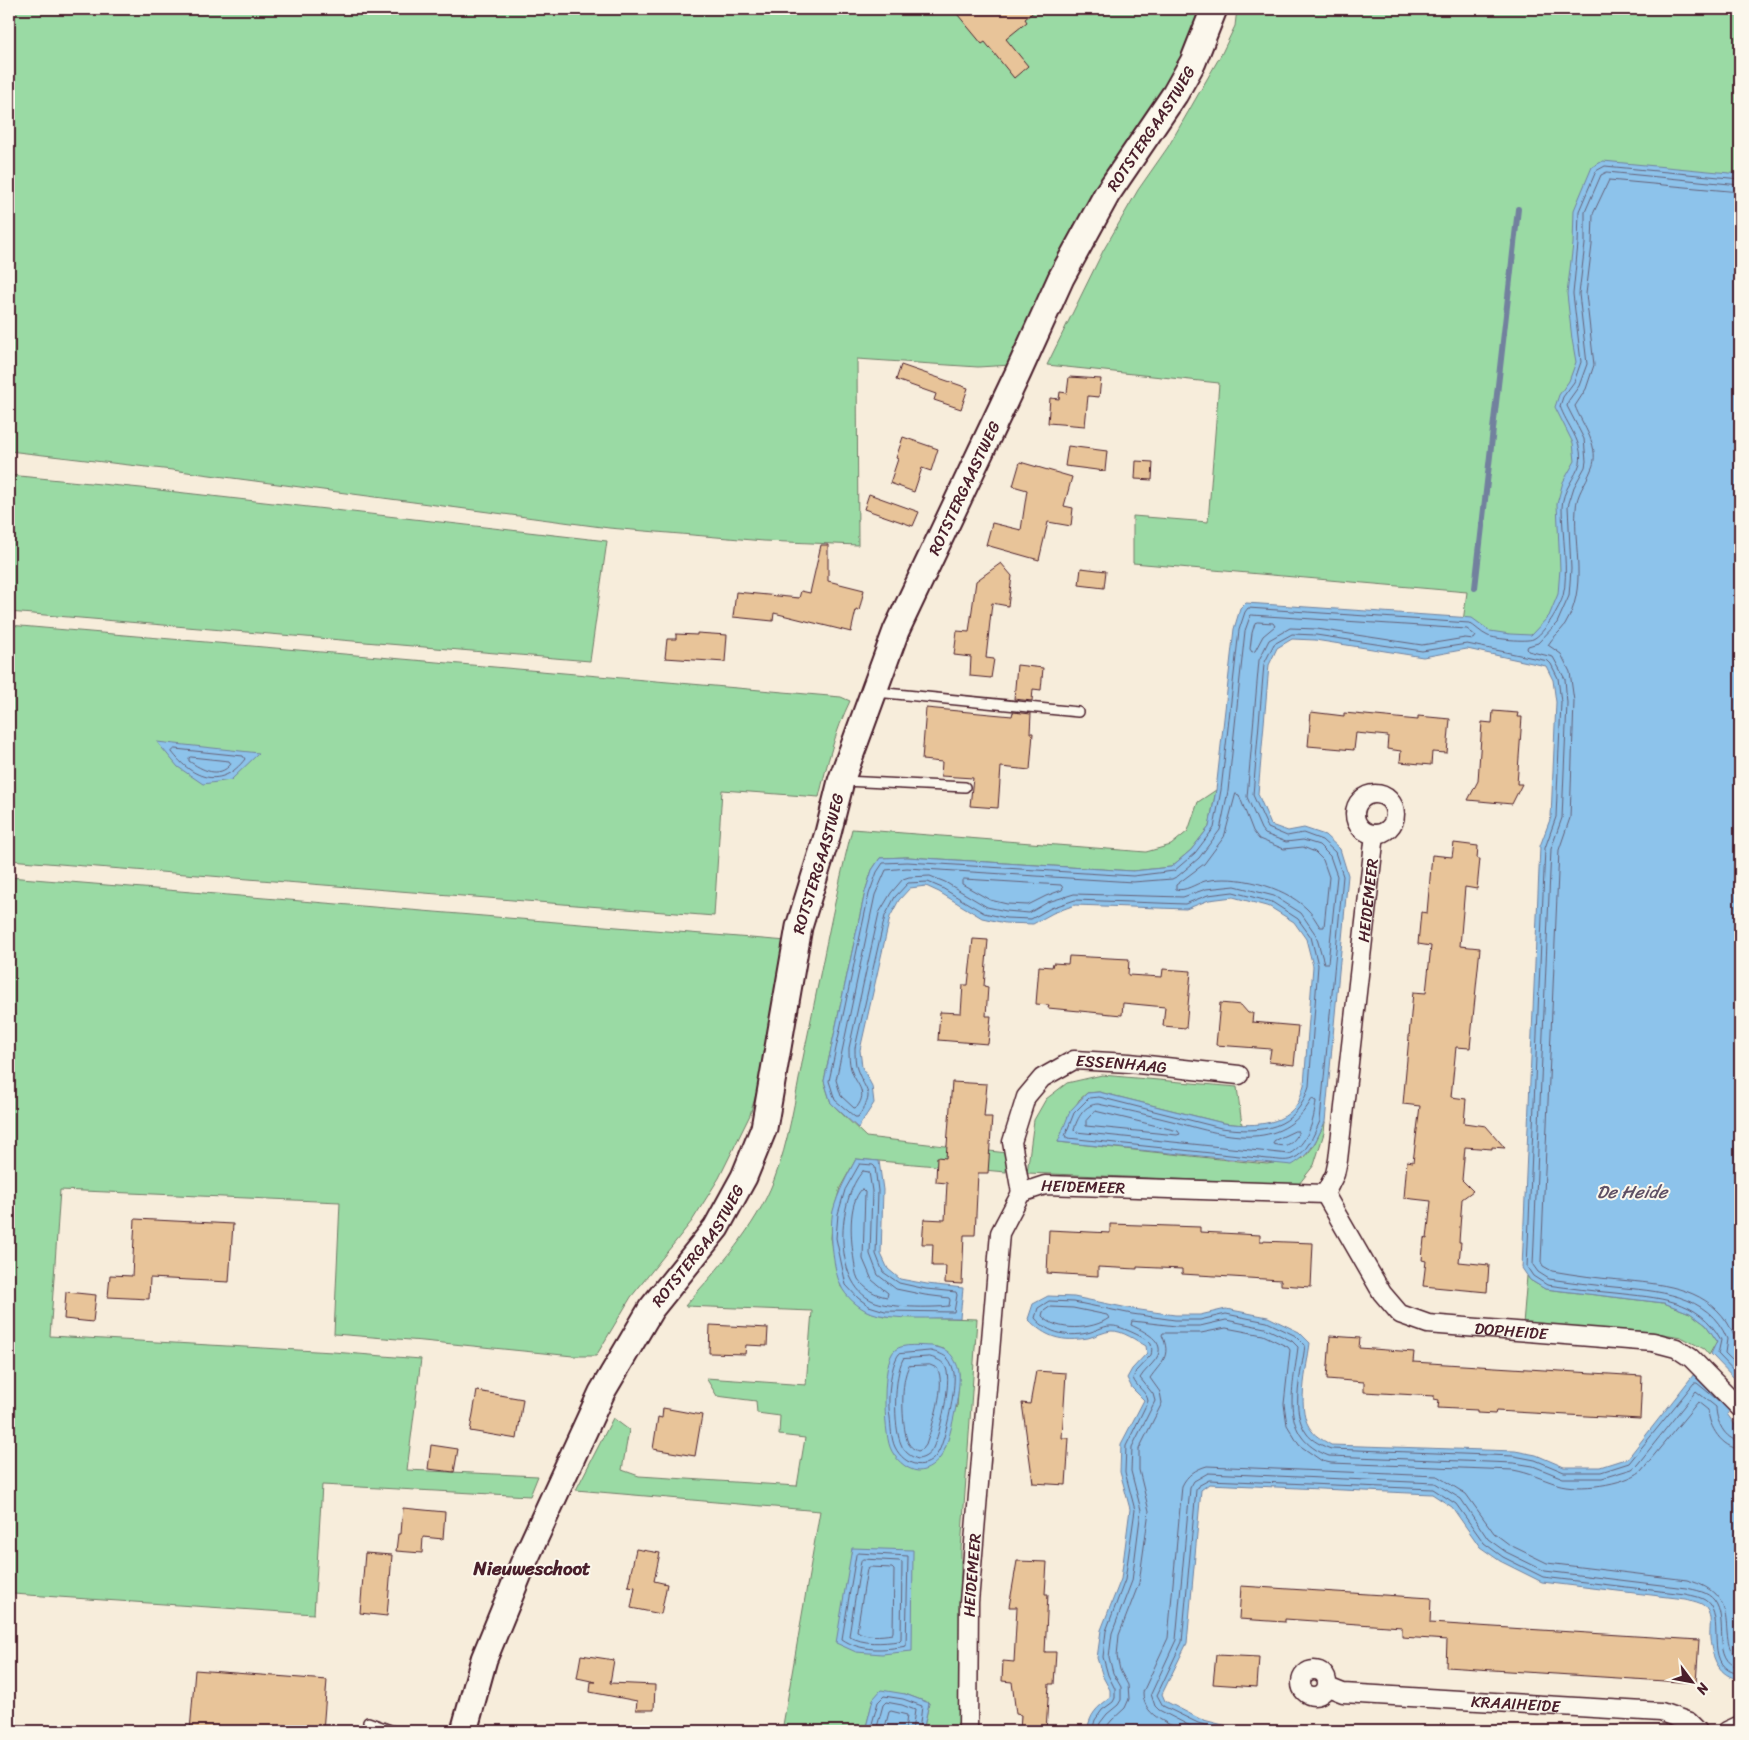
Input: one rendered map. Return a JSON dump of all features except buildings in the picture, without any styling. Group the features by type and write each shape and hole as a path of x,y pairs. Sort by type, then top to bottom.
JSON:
{"street":[{"name":"ROTSTERGAASTWEG","path":"464,1731 484,1658 523,1564 602,1392 651,1309 716,1228 744,1177 764,1128 799,928 841,781 896,631 1061,278 1107,194 1179,87 1193,62 1214,9"},
{"name":"HEIDEMEER","path":"968,1731 969,1602 1000,1233 1021,1194 1044,1185 1325,1194 1335,1174 1338,1160 1374,834"},
{"name":"ESSENHAAG","path":"1021,1194 1012,1142 1026,1097 1042,1078 1074,1060 1129,1063 1238,1074"},
{"name":"DOPHEIDE","path":"1325,1194 1382,1293 1400,1314 1428,1324 1653,1342 1676,1348 1691,1358 1740,1408"},
{"name":"KRAAIHEIDE","path":"1328,1687 1343,1693 1661,1712 1689,1722 1698,1731"},
{"path":"1727,1731 1740,1725"}],"lane":[{"path":"874,692 1078,712"},
{"path":"841,781 965,787"},
{"path":"368,1722 394,1731"}],"green space":[{"path":"9,9 1202,9 1188,47 1152,112 1111,165 1092,195 1011,365 978,367 857,359 858,545 764,541 609,528 172,470 9,451"},
{"path":"1237,9 1740,9 1740,742 1462,629 1467,592 1133,563 1133,516 1208,522 1219,383 1047,365 1103,251 1138,190 1168,147 1222,53 1235,26"},
{"path":"9,475 141,488 607,541 590,661 9,612"},
{"path":"9,625 841,697 850,701 828,760 819,797 722,790 714,916 9,860"},
{"path":"1216,790 1209,827 1191,850 1171,867 1133,871 907,857 880,858 872,870 865,892 824,1081 831,1103 866,1137 1007,1153 1006,1172 856,1159 840,1188 833,1213 831,1238 841,1287 855,1302 867,1311 884,1316 977,1319 961,1550 960,1731 923,1731 929,1703 905,1694 873,1700 865,1731 782,1731 820,1511 576,1490 613,1418 629,1430 622,1470 639,1476 797,1486 805,1438 779,1435 780,1416 757,1413 756,1401 717,1396 706,1378 806,1385 812,1311 685,1306 735,1247 757,1215 774,1180 791,1120 832,915 852,829 1146,852 1171,845 1188,831 1198,802","holes":["932,1346 944,1349 959,1373 957,1408"]},
{"path":"9,877 787,941 760,1080 750,1115 719,1178 692,1221 631,1297 596,1356 573,1356 334,1334 340,1202 60,1190 50,1336 333,1352 421,1359 407,1470 538,1476 530,1496 322,1485 314,1614 13,1594 9,1641"},
{"path":"1102,1075 1237,1087 1242,1125 1223,1123 1099,1092 1087,1093 1079,1100 1058,1142 1267,1164 1304,1158 1313,1147 1325,1122 1324,1133 1314,1165 1299,1184 1027,1173 1034,1120 1046,1099 1067,1083"},
{"path":"1527,1276 1545,1289 1664,1303 1690,1313 1706,1325 1717,1341 1709,1355 1704,1349 1681,1337 1652,1332 1523,1324"}],"water":[{"name":"De Heide","path":"1603,161 1740,174 1740,1384 1711,1354 1717,1341 1706,1325 1690,1313 1664,1303 1545,1289 1530,1280 1522,1268 1540,846 1551,817 1556,702 1553,680 1546,666 1467,649 1423,657 1315,640 1292,639 1277,648 1269,665 1258,794 1271,825 1288,831 1304,828 1325,835 1340,849 1348,875 1325,1122 1316,1141 1299,1161 1292,1165 1058,1142 1070,1111 1087,1093 1099,1092 1223,1123 1244,1125 1275,1121 1292,1110 1299,1101 1304,1085 1313,966 1306,939 1294,922 1270,907 1233,897 1209,900 1186,909 1075,905 1053,913 1033,924 1005,923 982,918 926,886 910,888 899,900 890,917 860,1050 862,1067 872,1086 874,1103 858,1128 831,1103 824,1081 865,892 872,870 880,858 907,857 1133,871 1171,867 1191,850 1209,827 1216,790 1234,629 1240,609 1246,603 1472,618 1490,631 1531,635 1549,616 1558,594 1560,569 1557,504 1563,482 1575,461 1573,443 1555,407 1559,395 1569,381 1576,362 1567,294 1573,244 1574,210 1592,167"},
{"path":"157,742 259,753 231,780 203,784 178,767"},
{"path":"856,1159 879,1161 883,1190 881,1254 888,1269 900,1279 963,1288 960,1318 901,1318 879,1315 861,1308 843,1290 838,1279 834,1260 832,1218 840,1191"},
{"path":"1048,1296 1074,1297 1175,1315 1200,1315 1226,1309 1268,1317 1299,1332 1310,1343 1305,1377 1304,1413 1312,1431 1331,1445 1515,1451 1536,1455 1564,1467 1600,1467 1628,1458 1694,1374 1733,1407 1727,1414 1740,1432 1740,1679 1727,1675 1718,1665 1710,1639 1709,1615 1702,1604 1685,1599 1542,1582 1500,1561 1480,1547 1452,1507 1432,1494 1209,1484 1201,1490 1187,1643 1162,1694 1165,1701 1200,1719 1246,1731 1087,1731 1094,1712 1110,1698 1110,1690 1103,1677 1097,1658 1101,1630 1121,1579 1130,1509 1120,1472 1121,1444 1144,1400 1132,1388 1127,1378 1132,1369 1147,1353 1146,1346 1120,1332 1108,1332 1088,1338 1062,1339 1041,1331 1028,1319 1033,1304"},
{"path":"918,1345 946,1350 958,1366 957,1403 942,1455 932,1466 918,1471 901,1463 890,1447 885,1412 887,1368 891,1357 898,1348"},
{"path":"852,1548 913,1550 912,1651 882,1654 856,1652 836,1643"},
{"path":"881,1690 905,1694 929,1703 923,1731 865,1731 873,1699"}],"waterway":[{"path":"1475,588 1518,209"}],"district":[{"name":"Nieuweschoot","path":"532,1568"}]}
